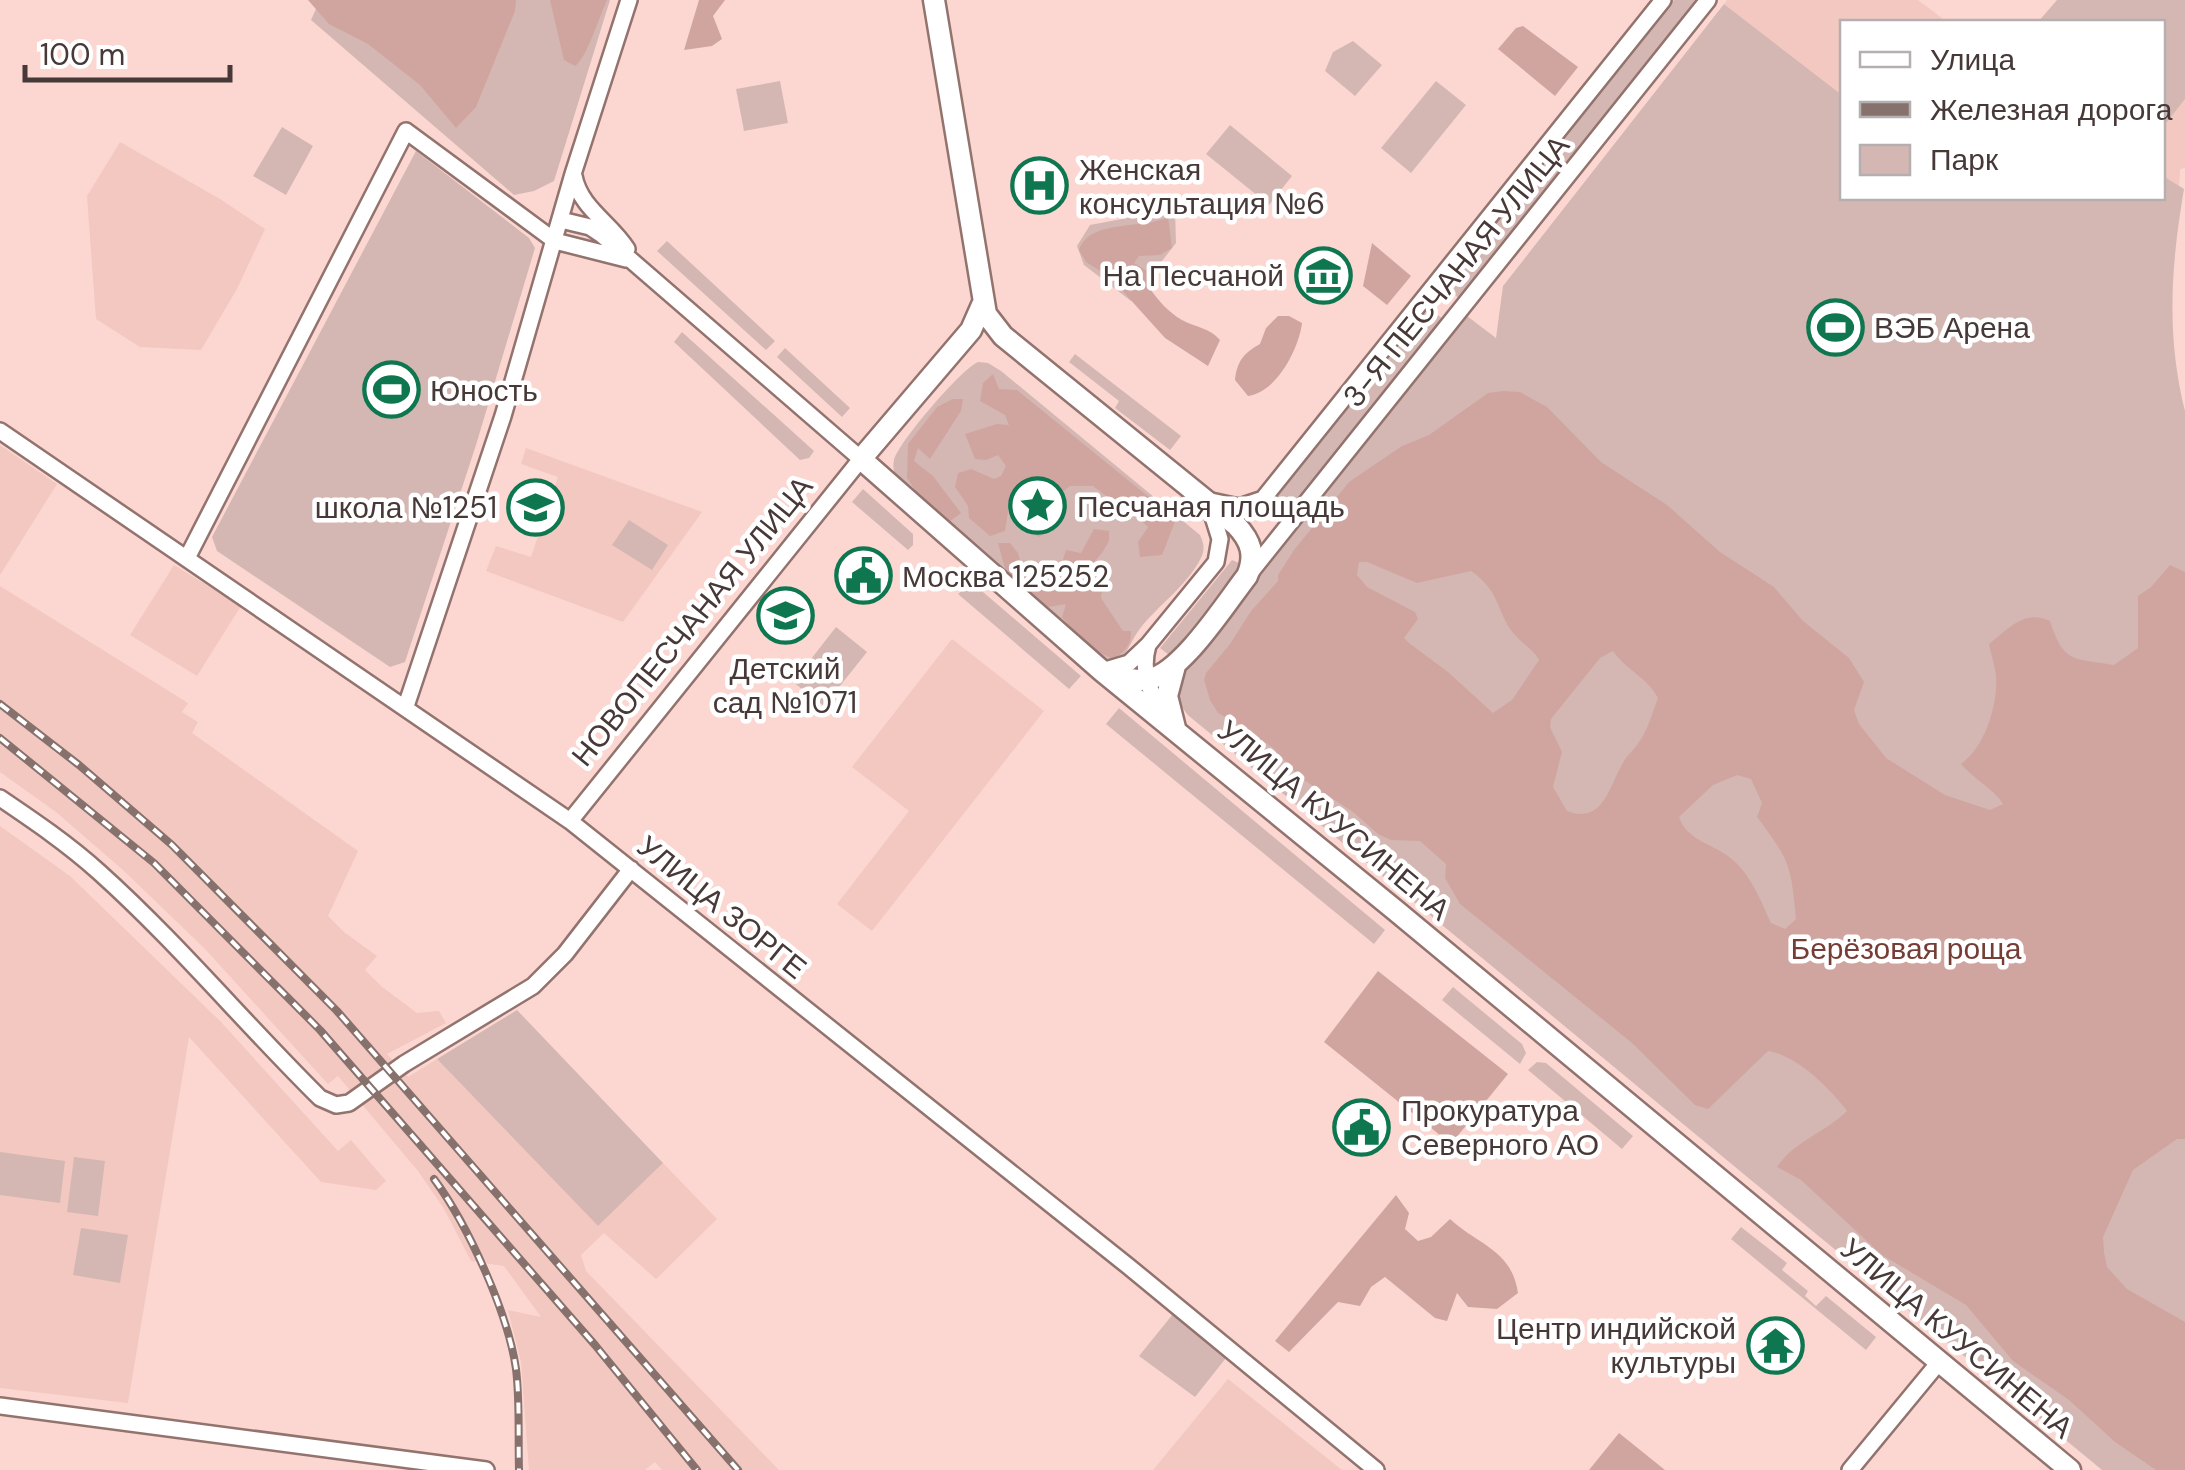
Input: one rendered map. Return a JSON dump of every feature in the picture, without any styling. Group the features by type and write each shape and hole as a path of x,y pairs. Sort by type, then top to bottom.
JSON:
{"main road":[{"path":"934,0 982,306 994,326 1018,348 1208,500 1250,543 1252,564 1247,576 1175,666 1162,676 1146,680 1102,672"},
{"path":"861,459 961,342 982,306"},
{"path":"961,342 986,336 1018,348"},
{"name":"УЛИЦА КУУСИНЕНА","path":"861,459 1102,672 1175,728 2070,1470"},
{"path":"1175,666 1167,696 1175,728"}],"street":[{"path":"406,706 503,416 629,0"},
{"name":"3-Я ПЕСЧАНАЯ УЛИЦА","path":"1208,500 1239,507 1262,498 1663,0"},
{"name":"3-Я ПЕСЧАНАЯ УЛИЦА","path":"1247,576 1708,0"},
{"path":"187,558 406,131 556,241 635,261"},
{"path":"574,174 584,201 614,230 635,261"},
{"name":"УЛИЦА КУУСИНЕНА","path":"561,220 590,227 635,261 861,459"},
{"name":"УЛИЦА ЗОРГЕ","path":"0,431 570,821 1128,1266 1376,1470"},
{"name":"НОВОПЕСЧАНАЯ УЛИЦА","path":"570,821 861,459"},
{"path":"1102,672 1129,663 1148,645 1216,562 1220,539 1208,500"},
{"path":"1148,645 1146,680 1175,728"},
{"path":"0,798 54,834 98,871 313,1092 336,1106 349,1103 404,1064 533,986 565,954 631,869"},
{"path":"1850,1470 1940,1361"},
{"path":"0,1406 486,1470"}],"shaded area":[{"path":"1727,0 1918,0 1944,20 1840,20 1840,93 1724,4"},
{"path":"2185,99 2185,168 2180,169 2179,189 2165,178 2165,123"},
{"path":"120,142 265,229 237,289 201,350 140,347 96,319 87,196"},
{"path":"0,445 57,484 0,575"},
{"path":"526,448 702,512 623,622 486,571 496,546 531,557 558,477 521,464"},
{"path":"174,565 241,606 197,676 130,635"},
{"path":"0,586 188,703 182,712 198,722 192,733 358,851 328,916 377,956 365,970 381,986 417,1013 439,1011 446,1023 387,1054 408,1077 437,1059 598,1226 663,1163 717,1219 656,1279 604,1233 581,1255 586,1271 779,1470 662,1470 655,1462 645,1470 529,1470 521,1362 508,1310 541,1317 504,1266 471,1261 444,1209 418,1171 338,1076 328,1084 205,949 123,870 56,812 0,772"},
{"path":"952,639 1044,711 872,931 837,904 909,811 852,767"},
{"path":"0,826 70,876 221,1022 338,1151 351,1140 386,1181 376,1190 321,1182 189,1037 128,1403 0,1388"},
{"path":"1228,1379 1342,1470 1153,1470"}],"green space":[{"path":"308,0 516,0 476,107 456,128 420,85 368,44 329,24"},
{"path":"320,0 610,0 554,181 514,195 311,20"},
{"path":"550,0 607,0 575,66 564,60"},
{"path":"699,0 725,0 713,16 722,39 712,46 684,50"},
{"path":"1674,0 1698,0 1460,299 1445,287"},
{"path":"2057,0 2185,0 2185,99 2165,124 2165,20 2040,20"},
{"name":"Берёзовая роща","path":"1724,4 1840,93 1840,200 2165,200 2165,177 2184,189 2172,300 2175,355 2185,411 2185,1470 2102,1470 1185,711 1179,689 1185,671 1467,316 1496,338 1503,286"},
{"path":"1523,26 1578,67 1555,96 1498,49 1516,28"},
{"path":"1353,41 1382,65 1355,96 1325,71 1333,52"},
{"path":"780,81 788,123 744,131 736,89"},
{"path":"1436,81 1466,105 1411,173 1381,148"},
{"path":"1230,125 1292,176 1269,205 1206,154"},
{"path":"282,127 313,146 286,195 253,176"},
{"name":"Юность","path":"416,151 529,238 535,248 405,662 390,667 217,551 212,537"},
{"path":"1175,209 1176,243 1131,301 1084,265 1077,246 1090,225"},
{"path":"1168,217 1172,248 1160,255 1139,256 1134,263 1153,275 1150,289 1168,310 1220,340 1208,366 1165,338 1110,277 1086,262 1079,250 1094,233"},
{"path":"667,241 775,341 766,350 657,251"},
{"path":"1372,243 1411,276 1387,305 1363,286"},
{"path":"1429,308 1444,320 1289,516 1273,502"},
{"path":"1278,316 1289,316 1302,323 1296,345 1277,378 1248,396 1235,380 1238,368"},
{"path":"682,332 814,451 809,458 800,460 674,342"},
{"path":"785,348 850,408 842,417 777,357"},
{"path":"1075,354 1181,436 1170,450 1115,408 1119,401 1069,362"},
{"path":"978,362 1001,371 1200,535 1203,549 1195,568 1146,621 1124,655 1109,664 898,483 893,466 898,451 945,391"},
{"path":"993,374 999,389 1017,390 1176,519 1162,555 1140,557 1138,542 1148,527 1093,486 1070,486 1060,494 1064,519 1050,525 1040,537 1021,530 1017,521 1028,512 1021,495 1010,499 1005,531 990,536 969,518 968,506 955,487 958,473 971,469 994,479 1001,476 1006,466 998,455 975,459 965,434 997,424 1009,425 1005,415 980,401 983,383"},
{"name":"Берёзовая роща","path":"1520,392 1547,407 1601,462 1667,505 1720,552 1774,587 1803,621 1849,658 1864,682 1854,710 1859,724 1886,758 1945,795 1990,810 2003,804 1961,764 1983,736 1995,700 1996,676 1989,644 2018,622 2041,618 2050,621 2060,645 2072,656 2114,665 2138,648 2138,596 2170,565 2185,572 2185,1139 2177,1139 2133,1170 2103,1237 2107,1267 2127,1289 2185,1322 2185,1470 2156,1470 2115,1442 2069,1400 2013,1361 1966,1305 1882,1255 1801,1180 1777,1167 1792,1151 1847,1111 1812,1074 1790,1059 1768,1051 1708,1109 1695,1105 1632,1043 1460,904 1445,878 1446,864 1420,841 1391,840 1378,834 1353,812 1301,778 1248,729 1218,713 1204,680 1206,673 1278,581 1294,550 1349,482 1402,446 1429,435 1488,393","holes":["1359,562 1417,583 1471,571 1481,579 1510,629 1539,660 1512,700 1493,713 1409,643 1404,638 1418,619 1415,612 1367,587 1357,575","1613,651 1658,698 1645,732 1624,761 1604,800 1597,808 1579,814 1567,811 1553,787 1562,752 1550,727 1551,719 1600,658","1737,775 1751,779 1762,803 1757,817 1783,854 1790,875 1796,919 1785,929 1771,923 1754,887 1736,862 1693,836 1683,825 1679,817 1713,785"]},
{"path":"963,399 961,411 930,459 918,448 914,461 933,476 961,513 949,522 924,503 907,478 908,444 937,407"},
{"path":"863,489 913,534 913,545 908,550 852,502"},
{"path":"629,520 668,545 652,570 612,545"},
{"path":"1094,529 1109,531 1109,541 1087,570 1103,586 1101,598 1123,631 1131,631 1126,648 1113,659 1091,647 1067,624 1062,617 1066,604 1043,608 1007,576 998,543 1010,543 1021,564 1032,570 1049,563 1061,566 1066,550 1081,553"},
{"path":"1232,560 1239,563 1238,574 1173,658 1160,648"},
{"path":"968,585 976,586 1081,676 1069,689 958,594"},
{"path":"836,627 867,652 824,706 793,682"},
{"path":"1119,708 1385,930 1374,944 1106,724"},
{"path":"1378,971 1508,1074 1451,1144 1324,1042"},
{"path":"1453,987 1522,1044 1526,1053 1520,1064 1442,1000"},
{"path":"517,1010 663,1163 598,1226 437,1059"},
{"path":"1537,1062 1546,1063 1633,1136 1622,1149 1528,1070"},
{"path":"0,1152 65,1161 60,1203 0,1195"},
{"path":"74,1157 105,1161 98,1216 67,1212"},
{"path":"1396,1195 1409,1213 1405,1229 1418,1241 1431,1237 1450,1219 1501,1258 1515,1279 1518,1293 1497,1309 1468,1307 1457,1293 1447,1321 1435,1318 1385,1277 1371,1287 1360,1306 1338,1302 1289,1352 1275,1341"},
{"path":"1741,1227 1787,1263 1782,1270 1808,1291 1805,1296 1816,1306 1826,1296 1876,1337 1866,1350 1731,1239"},
{"path":"81,1228 128,1235 120,1283 73,1275"},
{"path":"1173,1314 1226,1358 1195,1397 1139,1356"},
{"path":"1619,1433 1665,1470 1589,1470"}],"railway":[{"path":"0,704 172,845 337,1011 738,1470"},
{"path":"0,738 154,863 320,1030 595,1345 697,1470"},
{"path":"434,1179 473,1245 505,1322 516,1369 519,1470"}],"place":[{"name":"Женская консультация №6","path":"1040,186"},
{"name":"На Песчаной","path":"1323,275"},
{"name":"ВЭБ Арена","path":"1835,327"},
{"name":"Юность","path":"391,390"},
{"name":"Песчаная площадь","path":"1038,506"},
{"name":"школа №1251","path":"536,507"},
{"name":"Москва 125252","path":"863,576"},
{"name":"Детский сад №1071","path":"785,615"},
{"name":"Прокуратура Северного АО","path":"1362,1127"},
{"name":"Центр индийской культуры","path":"1775,1345"}]}
